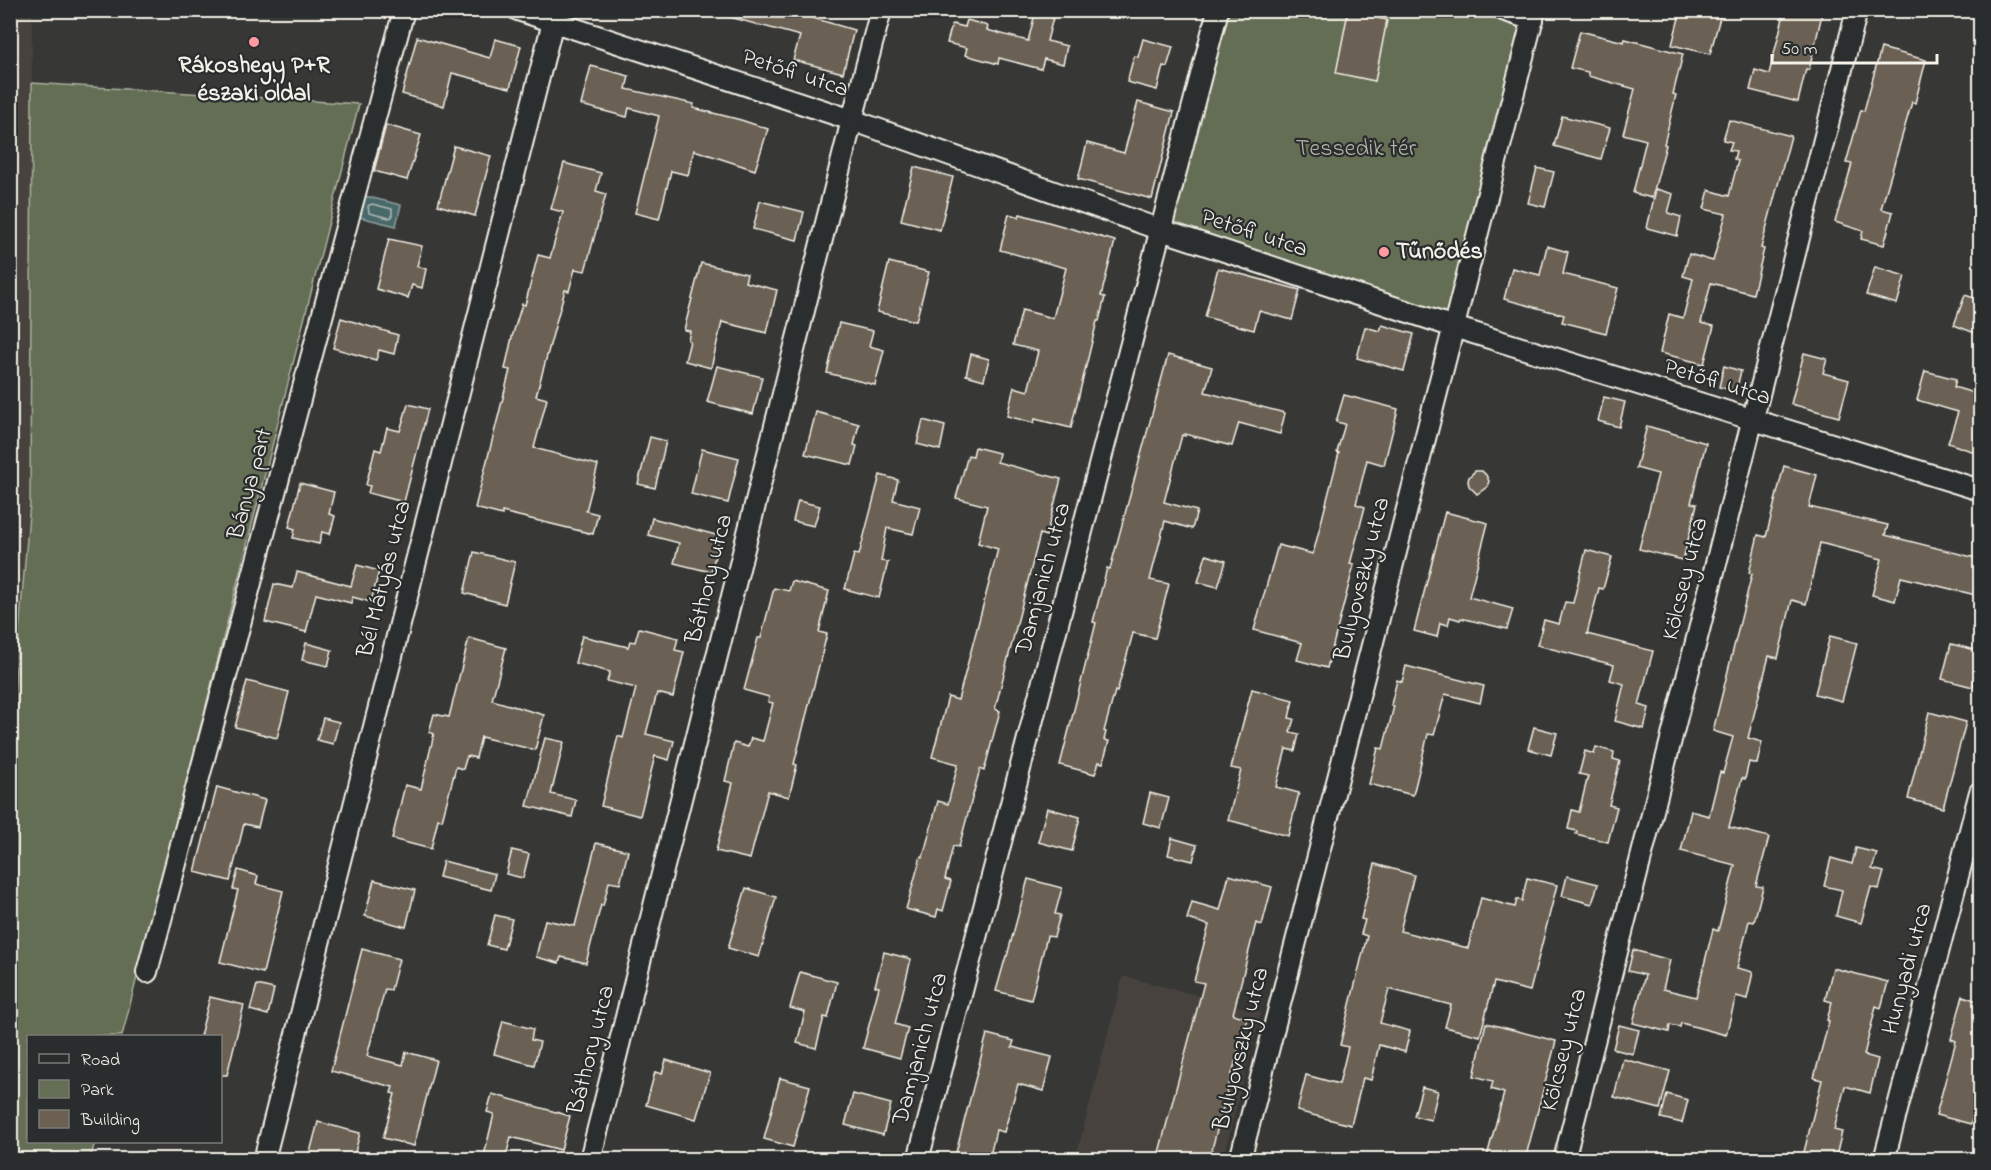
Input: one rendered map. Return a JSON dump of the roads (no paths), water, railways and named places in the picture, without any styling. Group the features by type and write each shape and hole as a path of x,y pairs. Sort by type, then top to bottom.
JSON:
{"street":[{"name":"Bánya part","path":"147,972 404,10"},
{"name":"Petőfi utca","path":"518,10 554,16 1161,230 1454,327 1980,490"},
{"name":"Báthory utca","path":"590,1160 881,10"},
{"name":"Damjanich utca","path":"918,1160 1218,10"},
{"path":"1503,10 1534,15"},
{"name":"Kölcsey utca","path":"1563,1160 1857,10"},
{"name":"Bulyovszky utca","path":"1240,1160 1534,15"},
{"name":"Bél Mátyás utca","path":"264,1160 554,16"},
{"name":"Hunyadi utca","path":"1884,1160 1980,792"}],"water":[{"path":"365,196 401,205 396,226 359,217"}],"place":[{"name":"Rákoshegy P+R északi oldal","path":"254,42"},
{"name":"Tűnődés","path":"1384,252"}],"park label":[{"name":"Tessedik tér","path":"1356,149"}]}
